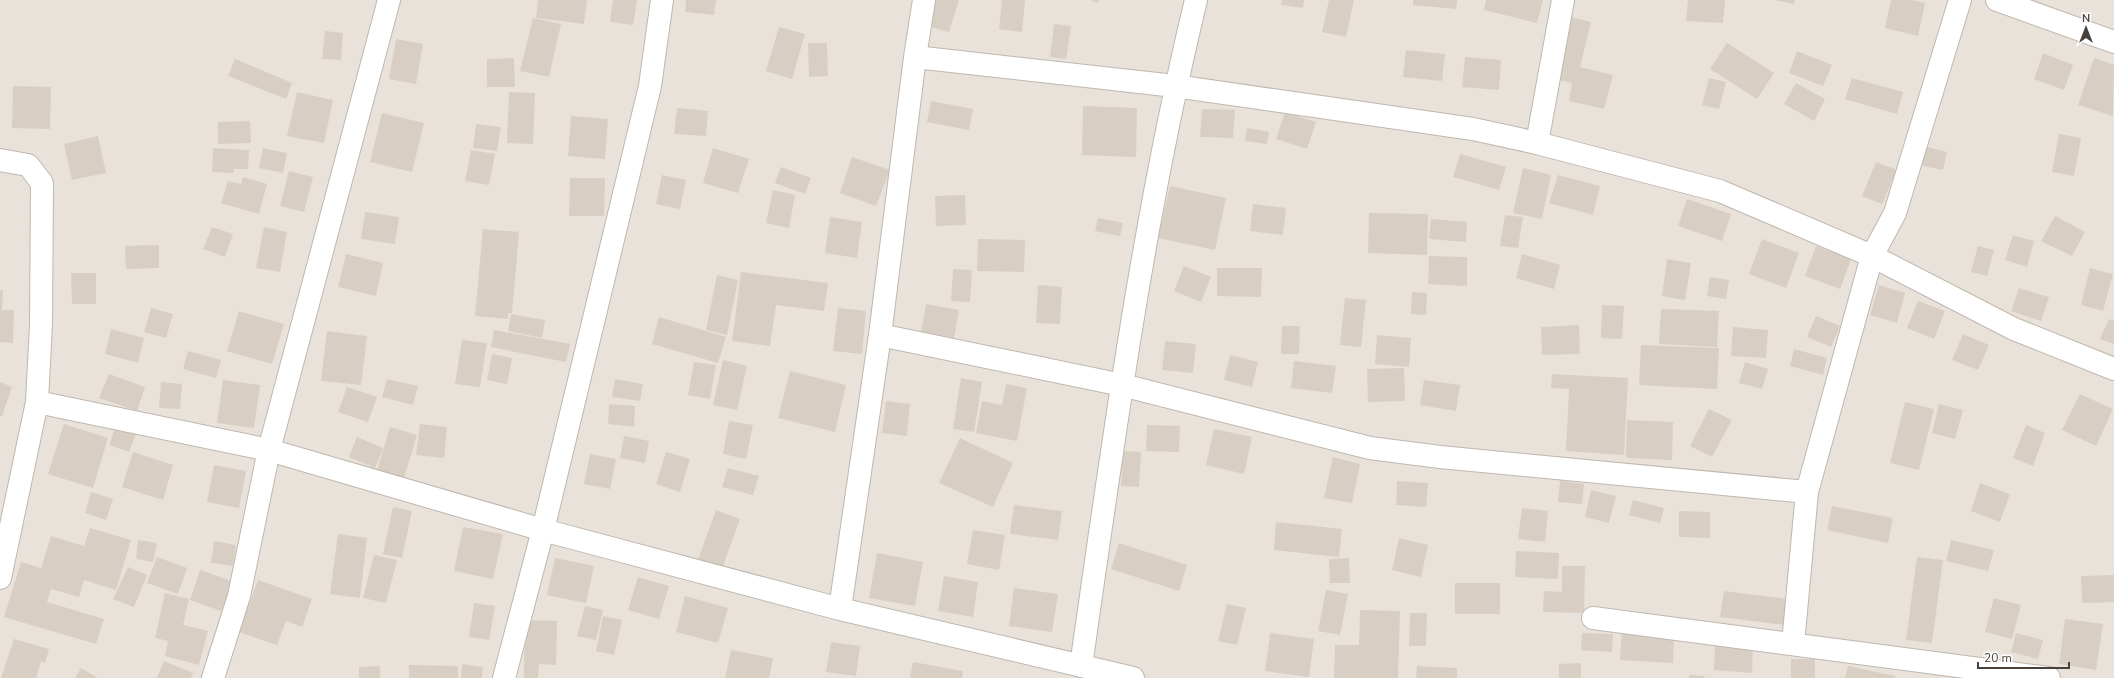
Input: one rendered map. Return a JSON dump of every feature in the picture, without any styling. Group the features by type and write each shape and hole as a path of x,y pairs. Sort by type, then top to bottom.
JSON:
{"street":[{"path":"213,678 239,596 269,450 389,0"},
{"path":"504,678 543,530 650,86 662,0"},
{"path":"840,609 880,335 915,57 924,0"},
{"path":"1081,666 1122,385 1175,86 1196,0"},
{"path":"1537,143 1563,0"},
{"path":"1793,644 1807,492 1872,256 1895,213 1960,0"},
{"path":"1998,0 2114,42"},
{"path":"915,57 1175,86 1473,129 1537,143 1720,191 1872,256 2014,329 2114,368"},
{"path":"0,160 28,165 42,183 41,324 37,402 0,578"},
{"path":"880,335 1122,385 1370,448 1440,458 1807,492"},
{"path":"37,402 269,450 543,530 840,609 1133,678"},
{"path":"1593,618 2049,678"}],"shaded area":[{"path":"0,0 2114,0 2114,678 0,678"}],"building":[{"path":"538,0 587,0 584,24 536,18"},
{"path":"613,0 637,0 633,25 610,22"},
{"path":"686,0 716,0 714,15 685,12"},
{"path":"935,0 959,0 949,32 927,26"},
{"path":"1002,0 1025,0 1022,32 999,29"},
{"path":"1090,0 1099,0 1098,3"},
{"path":"1282,0 1304,0 1303,8 1281,5"},
{"path":"1329,0 1354,0 1346,37 1322,32"},
{"path":"1413,0 1457,0 1456,9 1413,5"},
{"path":"1486,0 1543,0 1537,23 1484,10"},
{"path":"1688,0 1725,0 1723,23 1686,21"},
{"path":"1774,0 1795,0 1794,4"},
{"path":"1891,0 1912,0 1925,3 1918,36 1885,28"},
{"path":"1570,17 1591,22 1580,67 1613,75 1604,109 1569,101 1572,83 1555,79"},
{"path":"533,18 561,24 549,77 520,71"},
{"path":"1054,24 1071,26 1066,59 1050,57"},
{"path":"779,27 805,34 792,79 766,71"},
{"path":"325,31 343,33 341,60 322,59"},
{"path":"396,39 423,44 416,84 389,79"},
{"path":"808,43 827,43 828,76 809,77"},
{"path":"1727,43 1774,73 1757,99 1710,69"},
{"path":"1406,50 1445,54 1442,81 1403,77"},
{"path":"1797,51 1832,65 1823,86 1789,73"},
{"path":"2043,53 2073,65 2064,90 2034,79"},
{"path":"1465,57 1501,60 1499,90 1462,87"},
{"path":"514,58 515,87 487,87 487,59"},
{"path":"2094,58 2114,65 2113,116 2078,105"},
{"path":"235,59 292,83 286,99 228,76"},
{"path":"1709,78 1726,82 1719,109 1702,105"},
{"path":"1852,78 1903,92 1897,114 1845,99"},
{"path":"1796,83 1825,99 1814,121 1784,104"},
{"path":"13,86 51,87 50,129 12,128"},
{"path":"297,92 333,100 324,143 287,136"},
{"path":"509,92 535,93 533,144 507,143"},
{"path":"931,101 973,109 969,130 927,122"},
{"path":"1083,106 1137,108 1136,157 1082,155"},
{"path":"677,108 708,111 706,136 674,134"},
{"path":"1202,109 1235,110 1233,138 1200,137"},
{"path":"1285,112 1316,122 1307,149 1276,139"},
{"path":"382,113 424,123 412,172 370,162"},
{"path":"571,116 608,119 605,159 568,156"},
{"path":"250,121 251,143 218,144 218,122"},
{"path":"476,124 501,127 497,151 473,148"},
{"path":"1247,128 1269,132 1267,144 1245,141"},
{"path":"2059,134 2081,138 2074,176 2052,172"},
{"path":"98,136 106,173 72,180 64,144"},
{"path":"1923,146 1947,152 1943,170 1918,165"},
{"path":"213,148 249,150 248,169 234,169 233,173 212,172"},
{"path":"263,148 287,153 283,173 259,168"},
{"path":"713,148 749,159 738,193 703,183"},
{"path":"471,150 495,154 489,185 465,181"},
{"path":"1460,154 1506,167 1499,190 1453,177"},
{"path":"852,157 890,170 876,206 840,193"},
{"path":"1876,162 1897,170 1882,204 1862,196"},
{"path":"781,167 811,178 805,194 775,183"},
{"path":"1523,168 1551,175 1542,219 1513,213"},
{"path":"289,171 313,177 304,212 280,206"},
{"path":"662,175 686,180 680,209 656,204"},
{"path":"1558,175 1600,186 1593,215 1549,203"},
{"path":"243,177 267,184 259,214 221,203 228,181 241,184"},
{"path":"570,178 605,178 604,216 569,216"},
{"path":"1170,186 1226,198 1215,250 1158,238"},
{"path":"773,190 795,195 789,228 766,223"},
{"path":"965,195 966,225 936,226 935,196"},
{"path":"1687,199 1731,214 1722,241 1678,226"},
{"path":"1253,204 1286,208 1283,235 1250,231"},
{"path":"365,212 399,217 395,244 361,239"},
{"path":"1369,213 1428,214 1427,255 1368,253"},
{"path":"1505,215 1523,217 1518,248 1500,246"},
{"path":"2055,216 2085,232 2072,256 2041,241"},
{"path":"830,217 862,222 857,258 825,253"},
{"path":"1098,218 1123,223 1120,236 1095,231"},
{"path":"1431,219 1467,222 1466,242 1429,239"},
{"path":"212,227 233,234 225,257 203,249"},
{"path":"264,227 287,232 280,272 256,268"},
{"path":"483,229 519,232 512,313 508,313 508,319 475,316"},
{"path":"2013,235 2034,241 2027,267 2005,260"},
{"path":"978,239 1025,240 1024,272 977,271"},
{"path":"1762,239 1799,253 1786,288 1749,274"},
{"path":"159,245 159,268 126,269 125,246"},
{"path":"1816,246 1851,259 1840,289 1805,276"},
{"path":"1978,246 1994,250 1987,276 1971,272"},
{"path":"346,254 383,263 376,296 338,287"},
{"path":"1522,254 1560,265 1554,289 1516,278"},
{"path":"1429,256 1467,257 1467,286 1428,284"},
{"path":"1667,259 1691,263 1685,300 1662,296"},
{"path":"1184,266 1211,277 1201,302 1174,291"},
{"path":"1217,268 1262,268 1261,297 1217,296"},
{"path":"2090,268 2113,274 2103,311 2081,305"},
{"path":"953,269 972,270 970,302 951,301"},
{"path":"741,272 828,283 824,311 776,305 770,346 732,341"},
{"path":"71,273 96,273 96,304 72,304"},
{"path":"717,275 738,280 727,335 706,330"},
{"path":"1710,277 1729,280 1726,299 1707,296"},
{"path":"1038,285 1062,287 1060,324 1036,323"},
{"path":"1879,285 1905,293 1897,323 1870,315"},
{"path":"2019,288 2049,297 2041,321 2011,311"},
{"path":"0,290 3,290 2,310 14,310 13,343 0,342"},
{"path":"1412,292 1427,293 1426,315 1411,314"},
{"path":"1345,298 1366,300 1361,347 1340,345"},
{"path":"1918,301 1945,311 1934,339 1907,328"},
{"path":"926,304 959,310 954,338 921,332"},
{"path":"1602,305 1624,306 1622,339 1601,338"},
{"path":"151,308 173,314 166,338 144,332"},
{"path":"838,308 866,311 862,354 833,351"},
{"path":"1661,309 1719,311 1717,347 1659,344"},
{"path":"239,311 284,324 272,364 227,351"},
{"path":"511,314 545,320 542,338 508,331"},
{"path":"1816,316 1840,326 1831,347 1807,337"},
{"path":"659,317 726,337 718,363 652,344"},
{"path":"2109,319 2114,321 2114,344 2100,339"},
{"path":"1579,325 1580,354 1542,355 1541,327"},
{"path":"1282,326 1300,326 1299,354 1281,354"},
{"path":"1733,327 1768,330 1766,358 1731,356"},
{"path":"111,329 144,338 138,363 105,354"},
{"path":"494,330 570,344 566,362 491,347"},
{"path":"327,331 367,336 361,385 321,381"},
{"path":"1963,334 1989,345 1978,370 1952,360"},
{"path":"1377,335 1411,338 1409,367 1375,364"},
{"path":"462,340 487,343 480,387 455,384"},
{"path":"1165,341 1196,344 1193,373 1162,370"},
{"path":"1641,345 1719,348 1717,389 1639,385"},
{"path":"1794,349 1827,358 1823,375 1790,366"},
{"path":"188,351 221,360 216,378 183,369"},
{"path":"492,354 512,358 507,384 487,380"},
{"path":"1230,355 1258,362 1252,387 1224,380"},
{"path":"723,360 747,366 737,410 713,405"},
{"path":"1294,361 1336,366 1332,393 1291,388"},
{"path":"694,362 716,365 710,399 688,395"},
{"path":"1745,362 1768,369 1762,389 1739,383"},
{"path":"1404,368 1405,401 1368,402 1367,369"},
{"path":"790,371 846,385 835,432 778,418"},
{"path":"109,374 145,387 137,411 99,398"},
{"path":"1552,374 1628,378 1624,455 1566,451 1569,389 1551,388"},
{"path":"961,378 982,382 974,432 953,429"},
{"path":"387,379 418,386 413,405 382,397"},
{"path":"615,379 643,384 640,401 612,397"},
{"path":"223,380 260,385 254,428 217,423"},
{"path":"1424,380 1460,385 1456,411 1420,405"},
{"path":"0,382 12,387 2,416 0,416"},
{"path":"161,382 182,384 180,409 159,408"},
{"path":"1006,384 1027,388 1017,441 976,433 982,401 1002,405"},
{"path":"347,387 377,397 368,422 338,412"},
{"path":"2080,394 2113,409 2096,446 2062,430"},
{"path":"886,401 910,404 907,436 882,433"},
{"path":"1905,402 1934,409 1919,470 1890,463"},
{"path":"609,404 635,406 634,427 608,424"},
{"path":"1939,404 1963,410 1955,439 1932,433"},
{"path":"1709,409 1732,420 1712,457 1690,446"},
{"path":"1627,420 1673,422 1672,460 1626,458"},
{"path":"729,421 753,425 746,459 723,454"},
{"path":"117,423 137,431 129,452 109,445"},
{"path":"64,424 108,438 93,488 48,474"},
{"path":"420,424 447,427 444,458 416,455"},
{"path":"1147,425 1180,426 1179,452 1146,451"},
{"path":"2026,425 2045,433 2033,466 2013,458"},
{"path":"390,427 417,435 403,481 376,474"},
{"path":"1214,429 1252,437 1244,474 1206,465"},
{"path":"624,436 649,441 645,463 620,458"},
{"path":"357,437 383,448 375,468 349,457"},
{"path":"960,438 1013,463 993,507 939,483"},
{"path":"1123,451 1141,452 1139,487 1121,486"},
{"path":"133,452 173,465 163,500 122,487"},
{"path":"666,452 690,459 680,492 656,484"},
{"path":"590,454 616,459 610,489 584,484"},
{"path":"1333,457 1360,464 1352,503 1324,498"},
{"path":"214,465 246,471 239,508 207,502"},
{"path":"728,468 759,476 753,495 722,487"},
{"path":"1397,481 1428,483 1426,507 1396,505"},
{"path":"1560,481 1584,484 1582,504 1558,502"},
{"path":"1980,483 2010,494 2000,522 1971,511"},
{"path":"1591,490 1616,496 1609,523 1585,517"},
{"path":"91,492 113,499 106,520 85,513"},
{"path":"1633,500 1664,508 1660,523 1629,515"},
{"path":"1014,505 1062,511 1058,540 1010,534"},
{"path":"1832,506 1893,518 1888,543 1827,530"},
{"path":"393,507 412,511 402,558 383,554"},
{"path":"1522,508 1548,511 1545,542 1518,539"},
{"path":"716,510 740,519 722,569 698,560"},
{"path":"1679,511 1710,512 1710,538 1679,537"},
{"path":"1276,522 1342,529 1339,557 1274,550"},
{"path":"463,527 503,534 493,579 454,571"},
{"path":"90,528 131,540 116,590 84,580 79,597 51,589 47,602 104,619 96,644 4,617 21,562 41,568 51,536 84,546"},
{"path":"973,530 1005,535 999,570 967,564"},
{"path":"338,534 367,538 360,598 330,594"},
{"path":"1399,538 1428,545 1421,577 1392,570"},
{"path":"138,540 157,543 153,562 136,559"},
{"path":"1951,540 1994,550 1988,571 1946,561"},
{"path":"214,541 236,545 233,566 211,563"},
{"path":"1119,543 1187,565 1179,591 1111,569"},
{"path":"1516,551 1559,553 1558,579 1515,577"},
{"path":"877,553 923,562 915,606 869,598"},
{"path":"374,555 397,560 386,603 363,598"},
{"path":"157,557 187,568 178,594 147,583"},
{"path":"1917,557 1943,560 1932,643 1906,640"},
{"path":"555,558 594,566 586,603 547,595"},
{"path":"1349,558 1350,583 1330,583 1329,559"},
{"path":"1562,566 1585,566 1584,613 1543,612 1544,591 1562,592"},
{"path":"128,567 147,575 134,607 113,599"},
{"path":"200,570 232,581 221,611 190,600"},
{"path":"2114,575 2114,602 2082,603 2081,576"},
{"path":"944,576 978,582 973,617 938,611"},
{"path":"638,577 669,586 659,619 628,610"},
{"path":"258,580 312,599 302,627 286,621 277,645 239,632"},
{"path":"1455,583 1500,583 1500,614 1455,614"},
{"path":"1014,588 1058,594 1052,632 1009,626"},
{"path":"1326,590 1348,594 1340,635 1318,631"},
{"path":"1724,591 1788,599 1785,625 1720,617"},
{"path":"165,593 189,599 183,625 208,631 199,665 165,656 168,641 155,638"},
{"path":"685,596 728,608 718,643 676,632"},
{"path":"1994,598 2021,605 2012,639 1985,632"},
{"path":"474,603 495,606 489,640 469,637"},
{"path":"1227,604 1246,608 1237,645 1218,641"},
{"path":"585,606 603,610 596,640 577,636"},
{"path":"1360,610 1400,611 1398,678 1334,678 1335,645 1359,645"},
{"path":"1410,613 1427,613 1426,646 1409,646"},
{"path":"603,616 622,620 614,655 596,651"},
{"path":"2065,619 2103,624 2096,670 2059,664"},
{"path":"525,620 557,621 556,665 539,664 538,678 524,678"},
{"path":"1622,630 1674,632 1673,663 1620,660"},
{"path":"1270,633 1314,639 1309,677 1265,671"},
{"path":"1582,633 1613,634 1612,652 1581,650"},
{"path":"2016,633 2043,640 2038,659 2011,652"},
{"path":"14,639 49,649 45,663 41,661 36,678 1,678"},
{"path":"831,642 860,646 856,676 826,672"},
{"path":"1715,644 1753,646 1752,673 1714,670"},
{"path":"731,650 773,658 769,678 725,678"},
{"path":"1791,659 1815,659 1815,678 1791,678"},
{"path":"164,661 193,673 191,678 157,678"},
{"path":"913,662 963,671 962,678 910,678"},
{"path":"1581,663 1581,678 1559,678 1559,664"},
{"path":"462,664 483,667 482,678 461,678"},
{"path":"409,665 458,666 458,678 409,678"},
{"path":"380,666 380,678 359,678 359,667"},
{"path":"1417,666 1457,668 1457,678 1416,678"},
{"path":"1848,666 1895,676 1895,678 1845,678"},
{"path":"81,668 98,678 75,678"},
{"path":"1689,675 1705,676 1704,678 1689,678"}]}
